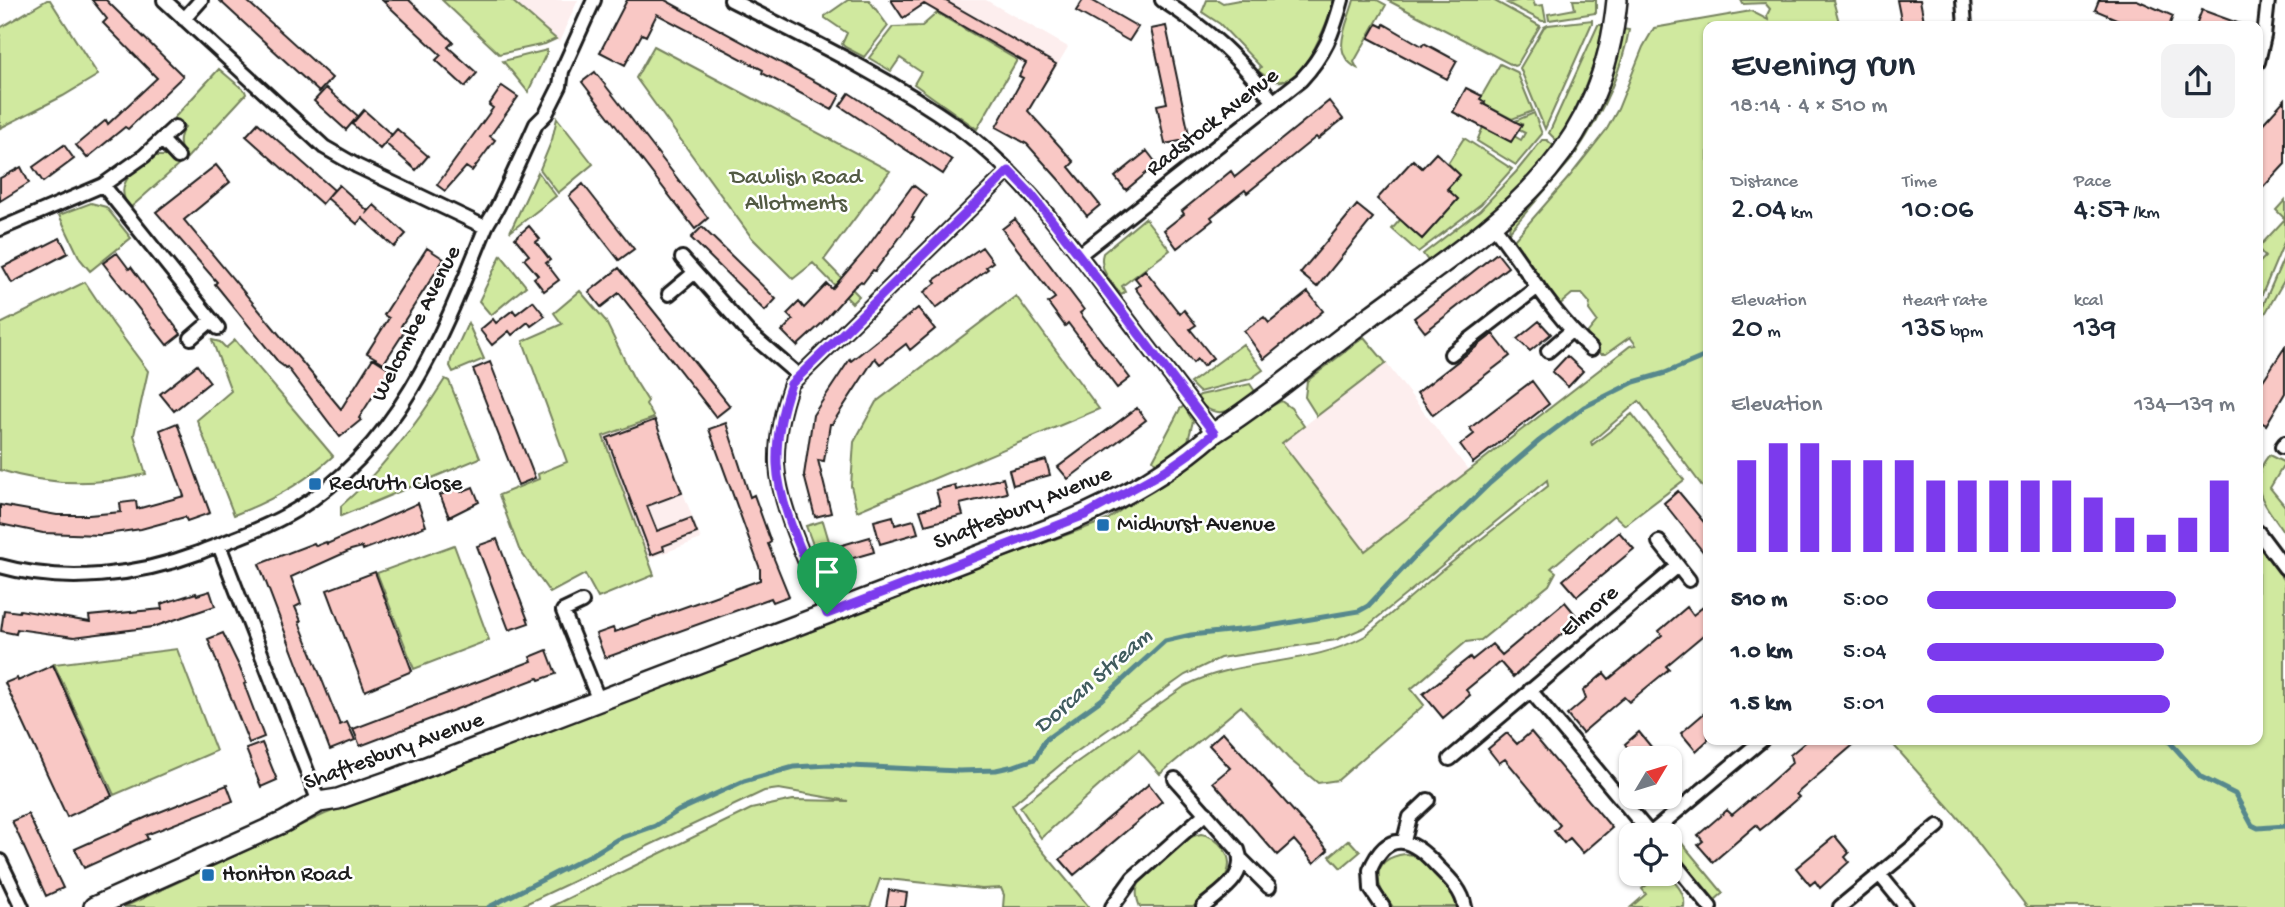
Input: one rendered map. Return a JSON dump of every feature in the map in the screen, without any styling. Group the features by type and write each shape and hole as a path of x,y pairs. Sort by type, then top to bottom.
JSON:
{"street":[{"path":"164,0 324,147 357,166 485,227"},
{"path":"184,19 201,0"},
{"name":"Welcombe Avenue","path":"0,566 74,576 120,572 175,561 284,516 317,496 351,466 382,434 415,386 464,281 485,227 502,198 536,124 546,114 560,86 562,71 594,0"},
{"path":"731,0 916,100 959,128 1009,171 1031,194 1079,255 1214,433"},
{"path":"1162,0 1218,40 1274,102"},
{"name":"Radstock Avenue","path":"1079,255 1301,80 1319,60 1333,33 1342,0"},
{"name":"Shaftesbury Avenue","path":"94,907 276,826 319,802 338,799 392,780 1085,515 1166,470 1492,224 1533,189 1559,158 1591,101 1606,63 1618,0"},
{"path":"1963,0 1965,21"},
{"path":"2263,40 2269,0"},
{"path":"0,229 103,185 175,127"},
{"path":"162,140 178,157"},
{"path":"827,614 785,505 777,467 777,436 791,384 1009,171"},
{"path":"103,185 215,324 191,338"},
{"path":"1492,224 1572,331 1591,349"},
{"path":"682,258 748,332 798,375"},
{"path":"669,294 694,274"},
{"path":"1451,354 1538,287"},
{"path":"1548,351 1572,331"},
{"path":"2263,539 2285,568"},
{"path":"1659,542 1689,580"},
{"path":"219,545 319,802"},
{"name":"Elmore","path":"1450,759 1678,566"},
{"path":"583,602 563,611 599,701"},
{"path":"1530,690 1641,823"},
{"path":"1663,823 1756,745"},
{"path":"1175,779 1238,850 1242,860 1269,887"},
{"path":"1404,841 1410,817 1428,800"},
{"path":"1112,907 1133,878 1206,813"},
{"path":"1840,907 1938,826"},
{"path":"1383,907 1371,889 1370,870 1386,848 1398,841 1418,847 1461,894 1465,907"},
{"path":"1203,907 1237,876 1242,860"},
{"path":"0,861 22,907"},
{"path":"1682,874 1707,906"},
{"path":"1880,875 1906,907"}],"shaded area":[{"path":"511,0 578,0 559,42"},
{"path":"933,0 986,0 1068,47 1049,79 928,8"},
{"path":"1386,363 1469,471 1364,551 1282,443"},
{"path":"654,418 701,539 648,559 602,436"}],"green space":[{"path":"50,0 98,75 0,128 0,28"},
{"path":"442,0 511,0 556,39 499,54"},
{"path":"848,0 869,0 888,26 864,57 842,44 847,33 825,18"},
{"path":"1207,0 1223,3 1239,0 1334,0 1322,34 1308,59 1291,77 1276,81 1258,71 1261,67 1220,24 1202,12"},
{"path":"1354,0 1377,0 1386,5 1354,62 1357,68 1349,62 1342,46"},
{"path":"1387,0 1493,0 1540,26 1514,66"},
{"path":"1533,0 1535,6 1543,5 1546,21 1507,3"},
{"path":"1573,0 1596,0 1596,13 1549,20 1548,14 1575,9"},
{"path":"1741,0 1833,0 1839,21 1703,21 1703,487 1639,401 1591,442 1592,445 1632,414 1684,480 1625,525 1614,515 1551,568 1556,572 1549,585 1481,640 1466,642 1411,689 1424,705 1338,780 1318,783 1288,758 1241,706 1160,774 1139,750 1041,838 1020,807 1070,767 1185,686 1229,670 1322,653 1365,636 1548,486 1547,480 1366,627 1336,640 1220,658 1185,675 1072,755 1012,805 1031,837 1089,907 1003,907 1004,895 1001,888 982,889 880,879 870,907 550,907 751,809 793,800 848,801 779,789 764,791 519,907 124,907 325,814 704,667 1107,520 1244,421 1281,401 1291,408 1304,426 1282,443 1365,551 1630,346 1636,345 1630,337 1606,354 1601,354 1585,336 1597,321 1589,310 1590,303 1582,294 1572,294 1558,306 1514,240 1607,129 1654,28 1751,11 1768,20 1770,9 1765,3 1743,4"},
{"path":"937,13 1017,60 977,129 914,84 921,72 900,58 891,71 869,58 893,27 922,26"},
{"path":"1592,20 1545,129 1520,68 1544,27"},
{"path":"1598,25 1605,25 1591,71 1558,142 1549,133"},
{"path":"1622,29 1629,30 1615,79 1602,109 1576,153 1572,150"},
{"name":"Dawlish Road Allotments","path":"654,46 890,171 824,260 859,296 852,303 813,263 793,279 752,238 636,78"},
{"path":"547,52 528,92 503,61"},
{"path":"1500,64 1517,72 1533,111 1512,119 1483,104 1480,99"},
{"path":"219,69 246,94 187,158 180,143 185,127 174,118"},
{"path":"1534,113 1542,134 1516,165 1477,141 1483,127 1511,142 1514,136 1521,140 1525,133 1519,130 1522,124 1515,121"},
{"path":"557,118 593,164 558,193 540,169 552,140"},
{"path":"1464,138 1512,169 1481,204 1418,252 1392,229 1414,204 1405,224 1422,239 1458,199 1447,189 1460,175 1448,163"},
{"path":"1542,140 1547,140 1556,148 1505,204 1429,262 1423,254 1480,210"},
{"path":"156,156 167,156 180,164 130,208 123,191 128,177"},
{"path":"1569,157 1572,159 1509,232 1510,222"},
{"path":"538,172 556,196 510,232"},
{"path":"2285,200 2285,219 2276,210"},
{"path":"91,203 106,207 131,238 90,271 80,259 59,215"},
{"path":"1145,218 1170,250 1122,286 1125,292 1121,294 1104,270 1103,253"},
{"path":"2285,219 2285,240 2263,292 2265,257 2263,243"},
{"path":"501,255 526,286 491,315 479,301"},
{"path":"2285,255 2285,279 2263,317 2263,306"},
{"path":"85,282 148,371 134,435 146,474 109,481 73,482 36,479 0,470 0,324"},
{"path":"580,291 605,320 648,401 646,404 654,418 603,436 654,575 598,598 585,574 550,593 519,549 499,495 539,479 538,474 567,462 523,341 562,324 554,313"},
{"path":"1016,296 1099,409 857,511 851,486 854,442 876,402"},
{"path":"468,323 484,359 453,372 451,360"},
{"path":"1364,337 1386,363 1317,416 1305,397 1307,381"},
{"path":"212,340 220,342 226,348 235,340 333,456 286,490 234,515 197,420 231,391"},
{"path":"1243,344 1263,370 1250,379 1199,392 1190,383"},
{"path":"445,379 449,381 480,458 341,516 341,506 398,447"},
{"path":"1250,384 1256,393 1226,411 1211,411 1196,398 1200,395"},
{"path":"1184,406 1193,421 1188,441 1157,465 1153,460"},
{"path":"2269,455 2285,463 2270,488 2285,506 2285,534 2263,500 2263,464"},
{"path":"823,521 842,585 836,587 825,577 806,526"},
{"path":"454,545 489,640 414,669 377,573"},
{"path":"2263,550 2285,581 2285,907 2027,907 1961,821 1893,745 2263,745"},
{"path":"177,649 216,751 114,795 54,664"},
{"path":"1201,834 1217,841 1228,858 1229,867 1222,882 1193,907 1140,907 1137,889 1148,871 1176,847"},
{"path":"1349,840 1360,852 1341,868 1330,856"},
{"path":"1682,843 1723,893 1715,900 1682,861"},
{"path":"1405,854 1416,855 1421,859 1452,892 1457,907 1393,907 1382,891 1378,874 1385,861"},
{"path":"1646,886 1677,886 1683,897 1684,907 1631,907 1646,894 1642,889"}],"building":[{"path":"92,0 106,0 183,76 128,129 125,127 87,158 76,145 106,120 108,124 157,78 103,23 107,19"},
{"path":"219,0 246,0 332,78 319,92"},
{"path":"382,0 409,0 453,42 448,47 477,73 465,87 436,60 441,55"},
{"path":"627,0 665,0 840,95 832,110 657,14 646,36 642,34 625,65 600,52"},
{"path":"891,0 944,0 1056,64 1028,111 1074,162 1069,167 1100,205 1087,216 1027,144 996,127 1023,78 1019,76 1026,63 924,4 903,18"},
{"path":"1083,0 1091,0 1138,27 1129,41 1076,11"},
{"path":"1897,0 1920,0 1924,21 1901,21"},
{"path":"2099,0 2137,0 2173,16 2171,21 2121,21 2095,10"},
{"path":"2202,10 2232,21 2198,21"},
{"path":"1377,24 1383,27 1384,24 1422,46 1424,43 1457,61 1447,79 1369,38"},
{"path":"1166,26 1190,139 1165,144 1157,105 1167,103 1151,29"},
{"path":"595,72 708,218 695,229 582,82"},
{"path":"502,86 518,97 490,136 495,140 472,171 466,167 445,191 437,185 493,108 489,105"},
{"path":"326,88 358,116 346,130 314,101"},
{"path":"1466,88 1482,96 1480,99 1485,102 1483,104 1522,125 1511,142 1453,112"},
{"path":"849,93 952,160 943,174 840,106"},
{"path":"2285,99 2285,164 2263,188 2263,123"},
{"path":"1329,101 1343,119 1318,139 1316,137 1247,193 1245,190 1177,248 1164,230 1184,214 1182,211 1231,171 1235,177"},
{"path":"364,110 392,135 380,149 352,124"},
{"path":"258,123 334,190 322,204 246,136"},
{"path":"397,129 428,156 416,170 385,143"},
{"path":"64,145 74,159 43,182 33,167"},
{"path":"1147,151 1157,164 1126,190 1115,177"},
{"path":"1436,153 1460,175 1447,189 1458,199 1422,239 1377,199 1413,160 1422,168"},
{"path":"216,165 230,182 184,220 341,409 373,358 390,369 359,418 361,420 340,437 287,367 279,363 215,284 217,282 156,212"},
{"path":"21,167 29,183 0,201 0,178"},
{"path":"583,184 634,249 619,260 569,196"},
{"path":"339,185 368,211 366,214 374,205 406,234 394,247 362,218 357,224 327,198"},
{"path":"913,185 926,195 912,217 914,218 875,271 873,270 863,283 861,281 854,287 797,346 782,331 793,320 787,314 799,302 804,308 827,284 832,289 863,253"},
{"path":"1357,205 1373,218 1317,287 1300,273"},
{"path":"1015,219 1084,310 1080,313 1130,378 1117,388 1068,323 1065,326 1048,303 1055,298 1002,229"},
{"path":"529,226 540,239 536,242 550,260 546,263 559,280 544,291 534,278 538,275 524,259 529,255 515,238"},
{"path":"702,227 776,299 765,311 691,238"},
{"path":"60,238 68,253 12,283 3,267"},
{"path":"982,247 993,262 986,267 988,269 936,308 924,292 936,283 934,280"},
{"path":"427,248 444,259 401,326 406,329 384,363 367,353 389,318 384,315"},
{"path":"117,253 129,269 131,267 181,334 167,345 103,263"},
{"path":"1497,253 1508,267 1425,332 1414,318"},
{"path":"619,268 730,406 716,417 619,293 601,307 589,292"},
{"path":"1145,270 1180,314 1184,310 1196,325 1190,329 1213,358 1203,366 1197,359 1193,363 1135,288 1140,284 1135,278"},
{"path":"1308,292 1323,311 1264,359 1244,331 1264,317 1269,323"},
{"path":"533,301 545,316 531,326 528,322 512,335 509,331 492,345 480,330 493,319 496,323 513,310 516,314"},
{"path":"918,308 935,329 910,350 906,344 880,364 875,358 830,424 824,461 818,460 831,513 815,517 804,475 813,415 850,359 851,361"},
{"path":"1539,321 1551,334 1530,351 1517,339"},
{"path":"1493,334 1510,356 1433,415 1417,393"},
{"path":"2285,347 2285,393 2266,425 2263,423 2263,380"},
{"path":"1567,356 1583,371 1568,387 1552,372"},
{"path":"490,362 535,478 518,485 473,369"},
{"path":"197,365 210,382 174,411 160,394"},
{"path":"1532,381 1549,404 1473,463 1460,445 1474,434 1470,428"},
{"path":"1137,408 1146,420 1068,479 1058,467"},
{"path":"655,420 682,493 647,506 657,531 691,518 697,533 663,546 664,550 651,555 607,438"},
{"path":"177,423 210,513 187,521 185,517 141,529 100,535 43,533 0,524 0,505 57,515 89,515 121,512 120,503 136,501 137,509 184,496 160,430"},
{"path":"726,423 750,497 754,495 771,542 768,544 789,596 773,602 771,598 605,658 596,634 613,628 615,632 760,580 760,569 709,429"},
{"path":"1046,460 1050,475 1013,485 1009,470"},
{"path":"1003,478 1007,493 960,504 963,515 925,525 920,510 940,505 936,490 955,485 956,490"},
{"path":"473,487 479,502 449,517 440,495 459,488 461,492"},
{"path":"1678,491 1703,521 1703,552 1664,503"},
{"path":"418,503 426,526 363,550 362,547 351,550 291,577 301,604 295,607 301,621 299,622 340,725 347,722 355,740 330,750 259,564 314,543 316,546 326,542 327,544"},
{"path":"893,516 895,525 914,520 918,533 880,544 874,521"},
{"path":"1619,532 1634,549 1577,596 1563,580"},
{"path":"870,537 874,552 836,563 832,548"},
{"path":"497,539 529,623 509,630 477,546"},
{"path":"375,572 412,671 365,691 327,590"},
{"path":"210,591 215,606 153,627 74,637 17,629 16,634 1,631 4,610 20,610 90,622 89,616 162,609 161,604"},
{"path":"1565,602 1579,619 1513,677 1500,662 1466,690 1470,695 1443,718 1423,694 1470,657 1472,660 1492,644 1502,655"},
{"path":"1687,607 1693,615 1703,607 1703,635 1666,666 1669,669 1629,702 1624,697 1582,733 1567,715 1586,699 1583,691 1604,673 1609,679 1662,635 1659,631"},
{"path":"223,633 246,683 244,684 264,737 249,743 208,639"},
{"path":"547,650 556,674 539,680 538,678 360,746 353,729 532,661 530,657"},
{"path":"53,665 112,796 67,817 5,683 17,678 18,681"},
{"path":"1703,714 1703,745 1696,751 1681,733"},
{"path":"1223,732 1328,850 1314,863 1294,840 1277,855 1213,782 1230,768 1209,745"},
{"path":"1531,732 1612,828 1583,853 1570,838 1564,843 1554,831 1560,825 1505,759 1499,763 1488,749 1507,733 1517,744"},
{"path":"1639,732 1650,746 1626,746 1625,744"},
{"path":"262,743 277,780 261,787 246,749"},
{"path":"1802,745 1853,745 1796,794 1799,797 1769,823 1760,830 1756,825 1713,862 1698,845 1703,841 1698,835 1727,810 1732,815 1765,787 1792,763 1790,755"},
{"path":"1149,784 1162,801 1074,875 1060,859"},
{"path":"227,785 233,801 146,835 148,839 84,868 75,849"},
{"path":"28,814 63,888 46,896 12,821"},
{"path":"1835,836 1849,853 1845,857 1849,862 1820,888 1815,881 1810,885 1796,868"},
{"path":"889,890 907,893 905,907 886,907"}],"waterway":[{"name":"Dorcan Stream","path":"489,907 618,839 655,826 678,811 744,781 794,767 829,765 959,771 996,770 1035,759 1045,740 1101,700 1165,641 1359,611 1368,606 1490,483 1584,407 1634,382 1703,357"},
{"name":"Dorcan Stream","path":"2172,745 2201,777 2235,794 2252,825 2258,828 2285,826"}],"place":[{"name":"Redruth Close","path":"315,484"},
{"name":"Midhurst Avenue","path":"1103,525"},
{"name":"Honiton Road","path":"208,875"}],"route":[{"path":"1009,171 1031,194 1079,255 1214,433 1166,470 1085,515 827,614 785,505 777,467 777,436 791,384 1009,171"}]}
